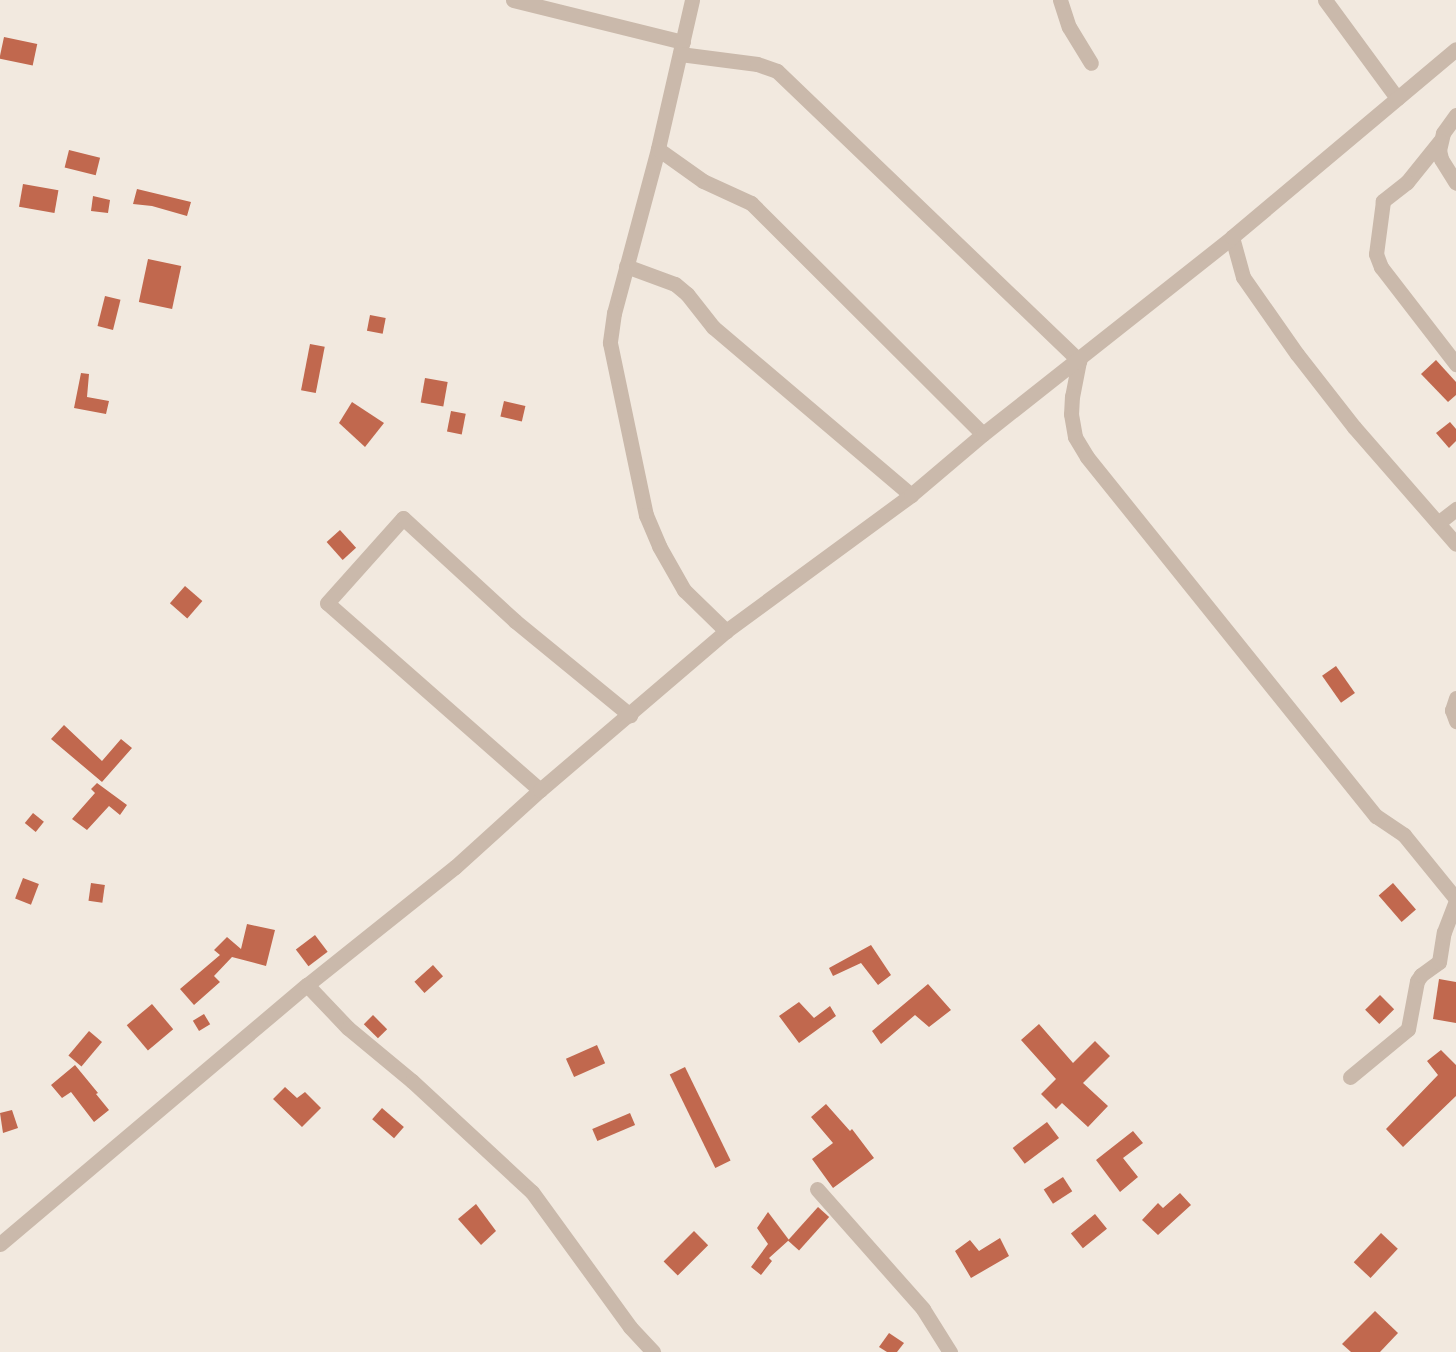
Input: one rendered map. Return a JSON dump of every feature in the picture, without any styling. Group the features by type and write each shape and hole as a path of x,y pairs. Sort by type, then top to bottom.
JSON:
{"street":[{"path":"513,0 681,48 768,66 777,71 1079,361"},
{"path":"692,0 658,149 614,313 610,343 646,515 659,546 684,590 726,631"},
{"path":"1060,0 1069,27 1091,63"},
{"path":"1325,0 1397,98"},
{"path":"0,1245 307,985 455,867 540,790 726,631 911,495 983,434 1079,361 1232,237 1456,49"},
{"path":"1456,115 1440,141 1407,182 1383,201 1376,254 1381,267 1456,364"},
{"path":"1440,141 1441,159 1455,180"},
{"path":"658,149 703,181 751,203 983,434"},
{"path":"1232,237 1243,277 1297,354 1354,427 1456,544"},
{"path":"626,266 675,284 713,327 911,495"},
{"path":"1079,361 1071,396 1071,414 1074,437 1087,457 1376,816 1404,835 1456,899 1444,932 1439,962 1421,975 1417,981 1408,1029 1350,1077"},
{"path":"1438,523 1456,508"},
{"path":"540,790 327,603 404,518 515,621 630,715"},
{"path":"1456,698 1452,710 1456,721"},
{"path":"307,985 348,1028 412,1081 532,1192 630,1327 653,1352"},
{"path":"817,1189 923,1309 950,1352"}],"building":[{"path":"4,37 37,44 33,66 0,59"},
{"path":"69,150 100,158 96,175 65,167"},
{"path":"23,184 58,190 54,213 19,207"},
{"path":"137,189 191,202 187,216 152,206 133,204"},
{"path":"93,196 110,200 108,213 91,211"},
{"path":"148,259 181,266 172,309 139,302"},
{"path":"105,296 121,300 113,330 98,326"},
{"path":"370,315 386,318 383,334 367,331"},
{"path":"310,344 325,347 316,393 301,390"},
{"path":"1436,360 1456,382 1456,395 1448,402 1421,374"},
{"path":"81,373 89,374 87,397 109,401 106,414 74,408"},
{"path":"425,378 448,382 443,407 421,403"},
{"path":"504,401 525,406 522,422 500,417"},
{"path":"352,402 384,423 365,447 339,423"},
{"path":"451,411 466,414 462,434 447,432"},
{"path":"1450,422 1456,429 1456,441 1449,448 1436,433"},
{"path":"340,530 356,548 343,560 327,542"},
{"path":"185,586 202,601 187,618 170,603"},
{"path":"1336,666 1355,693 1341,703 1322,676"},
{"path":"64,725 102,761 121,739 132,748 102,782 51,739"},
{"path":"97,783 127,805 120,815 109,806 87,830 72,819 95,793 91,789"},
{"path":"33,813 44,822 36,832 25,823"},
{"path":"23,878 39,884 31,905 15,899"},
{"path":"91,883 105,885 102,903 88,901"},
{"path":"1393,883 1416,909 1402,922 1379,895"},
{"path":"247,924 275,930 266,966 232,957 214,976 220,982 194,1005 180,989 220,955 214,950 227,937 241,949"},
{"path":"315,935 328,952 308,966 296,949"},
{"path":"871,945 891,975 878,985 861,963 833,976 829,968"},
{"path":"433,965 443,976 424,993 414,982"},
{"path":"1439,979 1456,982 1456,1023 1433,1019"},
{"path":"928,984 951,1010 929,1027 915,1015 881,1044 872,1031"},
{"path":"1380,995 1394,1009 1379,1024 1365,1010"},
{"path":"799,1002 814,1018 830,1006 836,1016 799,1043 779,1016"},
{"path":"152,1004 173,1029 148,1050 127,1025"},
{"path":"204,1014 210,1024 199,1031 193,1021"},
{"path":"373,1015 387,1029 378,1038 364,1024"},
{"path":"1039,1024 1073,1063 1095,1041 1110,1056 1083,1083 1108,1106 1088,1127 1062,1103 1056,1109 1041,1094 1056,1079 1021,1040"},
{"path":"89,1031 102,1042 81,1066 68,1056"},
{"path":"597,1045 605,1063 574,1077 566,1059"},
{"path":"1441,1050 1456,1065 1456,1096 1403,1147 1386,1129 1438,1075 1427,1061"},
{"path":"75,1065 109,1110 94,1122 71,1092 62,1098 51,1085"},
{"path":"685,1067 731,1160 715,1168 670,1074"},
{"path":"285,1087 297,1098 305,1092 321,1108 302,1127 273,1099"},
{"path":"826,1104 850,1131 852,1129 874,1158 833,1188 812,1159 833,1143 811,1117"},
{"path":"382,1108 404,1127 394,1138 372,1119"},
{"path":"12,1110 18,1128 3,1133 0,1113"},
{"path":"630,1113 635,1125 597,1141 592,1129"},
{"path":"1047,1122 1059,1138 1025,1164 1013,1148"},
{"path":"1133,1131 1143,1143 1123,1158 1138,1177 1120,1192 1096,1160"},
{"path":"1063,1177 1072,1191 1053,1204 1044,1190"},
{"path":"1180,1193 1191,1205 1158,1235 1142,1220 1158,1203 1163,1208"},
{"path":"476,1204 496,1231 481,1245 458,1219"},
{"path":"818,1207 829,1217 799,1250 788,1240"},
{"path":"768,1212 789,1240 769,1258 772,1261 761,1275 751,1267 768,1244 757,1228"},
{"path":"1095,1214 1107,1229 1083,1248 1071,1234"},
{"path":"694,1231 708,1245 678,1276 664,1261"},
{"path":"1381,1233 1398,1249 1371,1278 1354,1262"},
{"path":"1000,1238 1009,1256 971,1278 955,1251 970,1240 979,1251"},
{"path":"1375,1311 1398,1333 1380,1352 1351,1352 1342,1344"},
{"path":"889,1333 904,1343 897,1352 887,1352 879,1347"}]}
